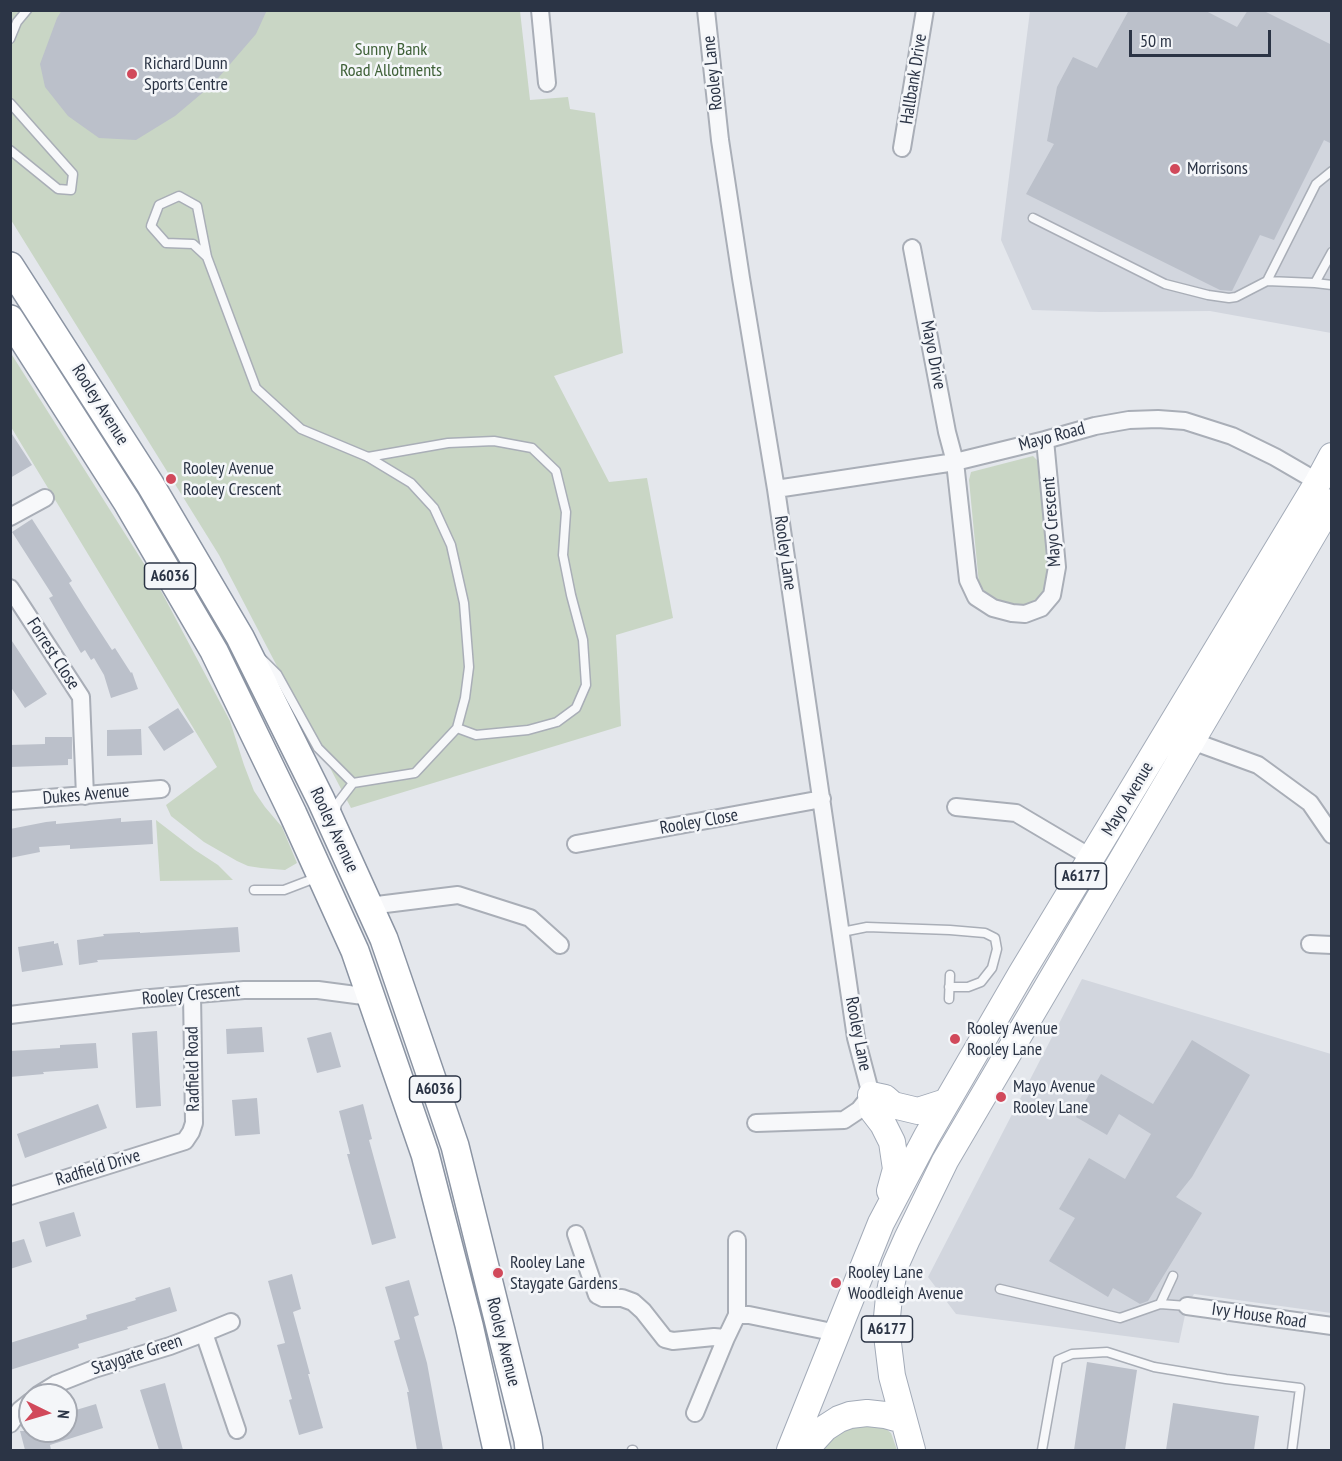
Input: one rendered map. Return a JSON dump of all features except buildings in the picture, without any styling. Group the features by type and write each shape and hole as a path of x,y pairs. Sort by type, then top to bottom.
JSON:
{"highway":[{"name":"Rooley Avenue","path":"10,266 150,484 240,637 333,826 384,939 455,1146 529,1450"},
{"name":"Rooley Avenue","path":"13,327 127,502 214,651 293,814 355,951 425,1154 469,1324 498,1450"}],"main road":[{"name":"Mayo Avenue","path":"903,1420 892,1376 886,1327 895,1266 907,1239 945,1161 1192,741 1325,492 1332,456"},
{"name":"Mayo Avenue","path":"837,1333 880,1223 946,1102 1092,858 1325,492"},
{"path":"880,1223 896,1169 892,1142 873,1111 871,1095 885,1098 893,1106 918,1111 946,1102"},
{"name":"A6177","path":"790,1450 837,1333"},
{"path":"805,1450 825,1428 850,1415 867,1413 903,1420"},
{"name":"A6177","path":"903,1420 912,1450"}],"street":[{"path":"540,10 547,83"},
{"name":"Rooley Lane","path":"706,10 720,140 776,489 856,1038 871,1095"},
{"name":"Hallbank Drive","path":"902,148 925,10"},
{"name":"Mayo Drive","path":"912,249 947,432 955,462"},
{"name":"Mayo Road","path":"776,489 955,462 1095,426 1129,420 1158,419 1185,421 1232,436 1275,457 1325,492"},
{"name":"Mayo Crescent","path":"955,462 968,580 976,597 993,608 1025,614 1041,608 1052,595 1057,567 1046,440"},
{"path":"10,517 45,498"},
{"name":"Forrest Close","path":"10,588 81,697 85,796"},
{"path":"1192,741 1258,765 1310,803 1332,835"},
{"name":"Dukes Avenue","path":"10,801 160,789"},
{"name":"Rooley Close","path":"576,844 822,799"},
{"path":"956,807 1016,813 1092,858"},
{"path":"369,906 458,896 530,918 560,945"},
{"path":"1310,944 1331,940"},
{"name":"Rooley Crescent","path":"10,1015 139,999 243,990 318,990 371,997"},
{"name":"Radfield Road","path":"185,1141 194,1123 192,994"},
{"path":"756,1123 844,1120 859,1110 871,1095"},
{"name":"Radfield Drive","path":"10,1196 185,1141"},
{"path":"576,1234 597,1294 603,1298 622,1298 633,1302 665,1339 673,1341 726,1338"},
{"path":"695,1413 737,1314 737,1240"},
{"name":"Ivy House Road","path":"1187,1306 1332,1326"},
{"path":"737,1314 837,1333"},
{"name":"Staygate Green","path":"59,1383 94,1369 170,1346 231,1322"},
{"name":"Staygate Green","path":"204,1333 237,1430"}],"lane":[{"path":"10,39 17,22 27,10"},
{"path":"10,103 73,174 71,190 58,189 10,150"},
{"path":"1267,281 1316,184 1332,171"},
{"path":"207,257 193,243 166,243 151,226 159,205 179,196 197,206 207,257 256,388 300,429 368,457 411,483 434,508 451,545 464,603 469,667 465,698 457,728 415,773 353,783 337,804 333,826"},
{"path":"1033,218 1165,284 1208,296 1236,297 1267,281 1332,285"},
{"path":"1315,283 1332,252"},
{"path":"368,457 448,443 494,441 532,448 556,471 566,512 563,555 583,640 586,685 576,708 556,722 528,729 476,735 457,728"},
{"path":"240,637 277,674 318,748 353,783"},
{"path":"255,890 285,890 321,876"},
{"path":"842,932 867,927 950,930 985,933 995,938 997,949 992,968 981,982 968,987 949,987"},
{"path":"949,999 950,975"},
{"path":"1160,1304 1173,1276"},
{"path":"1000,1289 1120,1318 1160,1304 1187,1306"},
{"path":"1042,1450 1058,1360 1072,1354 1107,1352 1154,1367 1300,1388 1292,1450"}],"shaded area":[{"name":"Morrisons","path":"1030,11 1331,11 1331,333 1210,311 1032,310 1001,240"},
{"path":"1082,979 1331,1054 1331,1313 1194,1294 1187,1306 1179,1343 956,1314 928,1277"}],"green space":[{"name":"Sunny Bank Road Allotments","path":"11,11 520,11 530,100 568,97 570,109 595,113 623,353 554,376 609,482 647,478 673,618 616,635 621,726 351,808 219,555 11,220"},
{"path":"11,354 160,589 230,721 254,791 282,827 297,863 285,870 248,866 237,861 204,842 171,816 166,805 217,767 11,427"},
{"path":"1033,456 1038,461 1050,562 1049,580 1044,591 1036,599 1028,604 1015,604 999,601 986,593 979,584 969,480 971,472"},
{"path":"156,820 218,865 233,880 160,881"},
{"path":"880,1424 891,1433 897,1450 819,1450 842,1431 857,1426"}],"place":[{"name":"Richard Dunn Sports Centre","path":"132,74"},
{"name":"Morrisons","path":"1175,169"},
{"name":"Rooley Avenue Rooley Crescent","path":"171,479"},
{"name":"Rooley Avenue Rooley Lane","path":"955,1039"},
{"name":"Mayo Avenue Rooley Lane","path":"1001,1097"},
{"name":"Rooley Lane Staygate Gardens","path":"498,1273"},
{"name":"Rooley Lane Woodleigh Avenue","path":"836,1283"}]}
